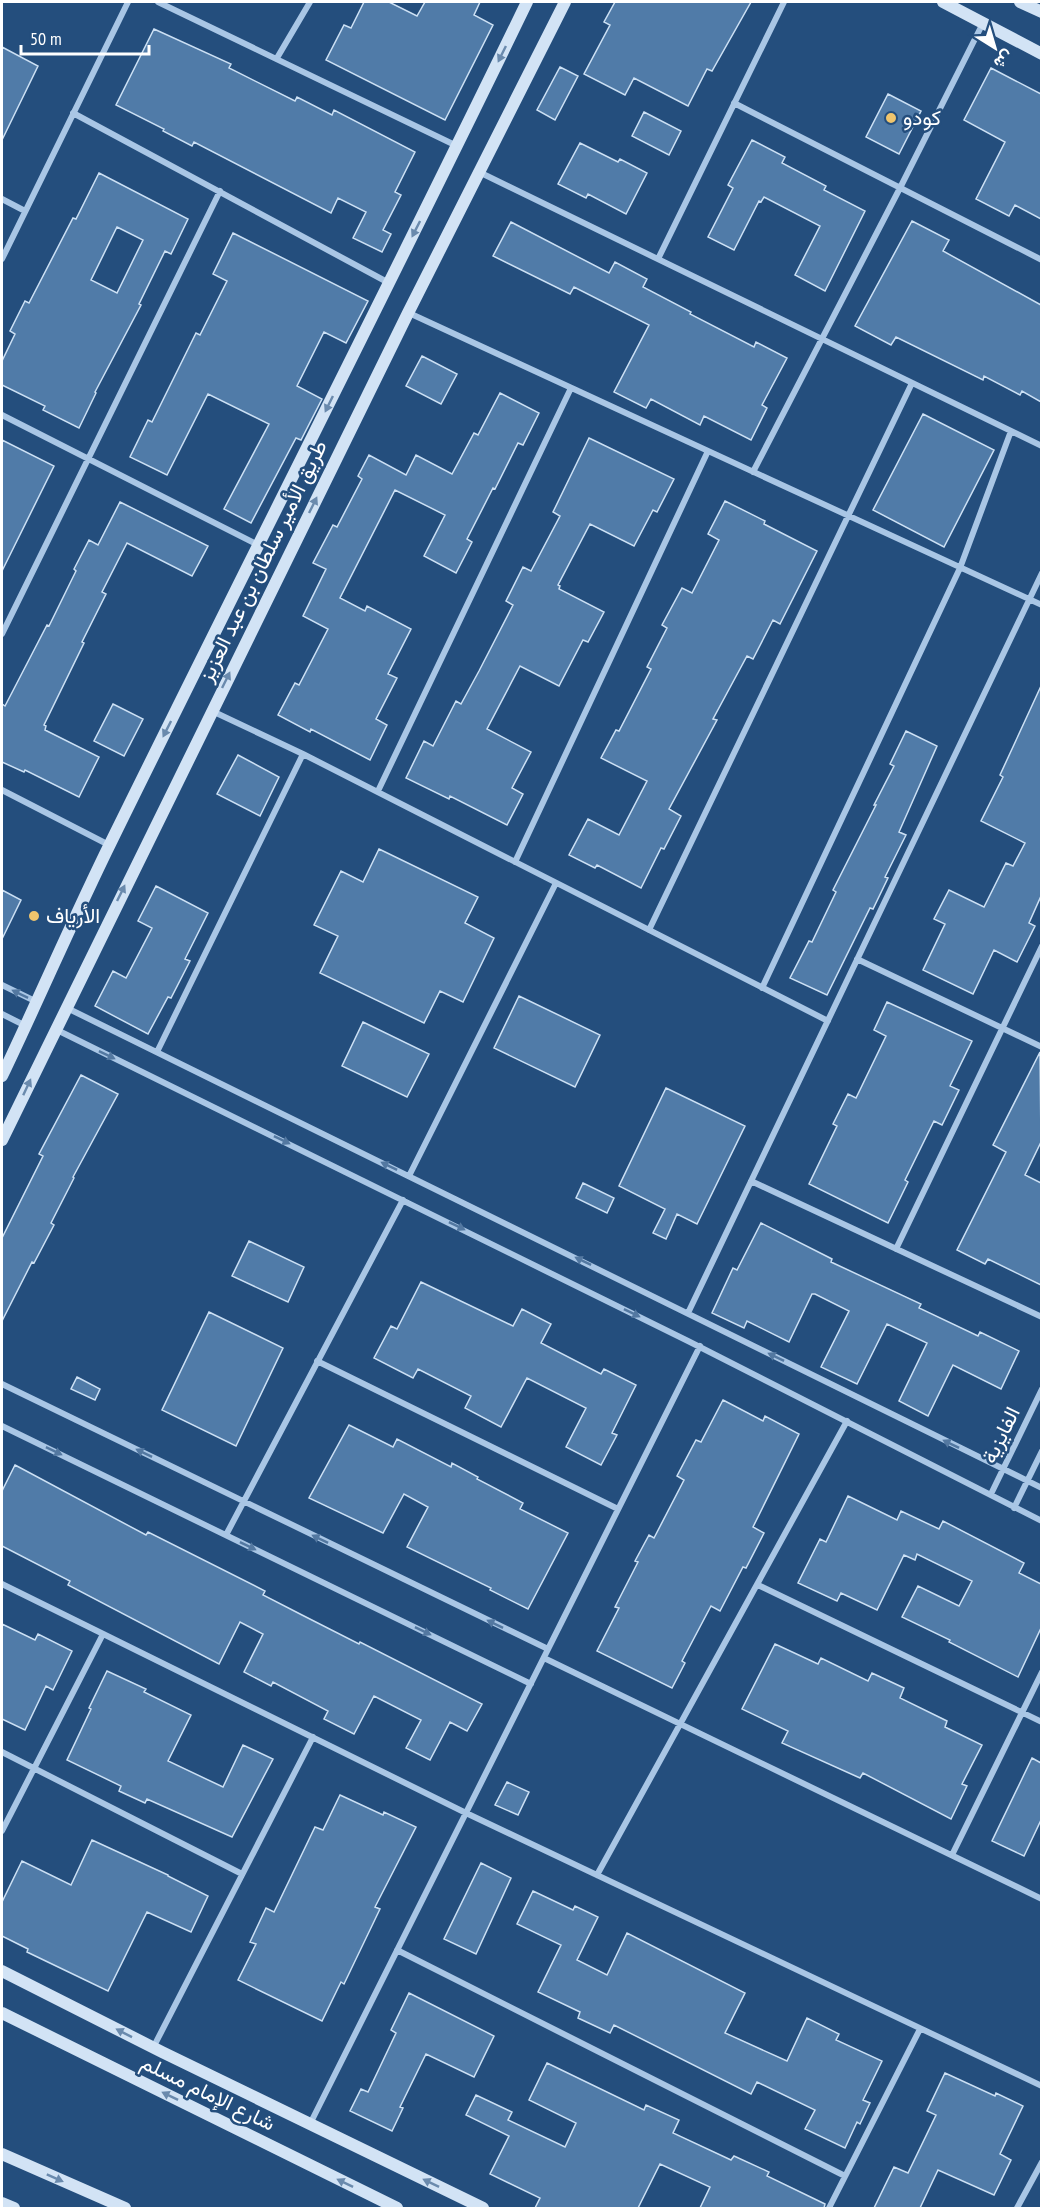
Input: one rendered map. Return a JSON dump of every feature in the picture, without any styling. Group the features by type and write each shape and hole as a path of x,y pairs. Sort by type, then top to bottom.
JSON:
{"main road":[{"name":"طريق الأمير سلطان بن عبد العزيز","path":"2,1076 109,845 527,2"},
{"name":"طريق الأمير سلطان بن عبد العزيز","path":"2,1140 54,1029 211,711 565,2"},
{"path":"943,2 1041,54"},
{"path":"1020,2 1041,12"},
{"path":"2,1971 153,2048 483,2208"},
{"name":"شارع الإمام مسلم","path":"2,2013 397,2208"},
{"path":"2,2154 125,2208"},
{"path":"2,2203 14,2208"}],"street":[{"path":"2,259 128,2"},
{"path":"158,2 457,146"},
{"path":"277,58 310,2"},
{"path":"658,259 784,2"},
{"path":"753,472 983,23"},
{"path":"734,104 1041,260"},
{"path":"73,113 389,283"},
{"path":"479,172 1041,446"},
{"path":"2,634 220,191"},
{"path":"2,199 25,211"},
{"path":"408,313 1041,605"},
{"path":"648,930 850,517 912,383"},
{"path":"378,792 571,388"},
{"path":"2,415 258,546"},
{"path":"762,988 960,568 1011,431"},
{"path":"515,862 708,451"},
{"path":"688,1313 1041,573"},
{"path":"211,711 303,754 828,1021"},
{"path":"157,1052 303,754"},
{"path":"2,790 109,845"},
{"path":"409,1176 556,883"},
{"path":"896,1249 1041,946"},
{"path":"858,959 1041,1047"},
{"path":"2,985 38,1002"},
{"path":"65,1007 1041,1488"},
{"path":"2,1014 26,1026"},
{"path":"54,1029 700,1346 1041,1521"},
{"path":"751,1181 1041,1317"},
{"path":"226,1535 403,1200"},
{"path":"310,2124 700,1346"},
{"path":"317,1361 618,1509"},
{"path":"2,1384 548,1649"},
{"name":"الفايزية","path":"991,1494 1041,1389"},
{"path":"597,1875 682,1725 847,1421"},
{"path":"2,1426 531,1684"},
{"name":"الفايزية","path":"1014,1508 1041,1451"},
{"path":"2,1584 466,1813 1041,2086"},
{"path":"758,1585 1041,1722"},
{"path":"2,1831 104,1634"},
{"path":"544,1658 1041,1899"},
{"path":"952,1855 1041,1672"},
{"path":"153,2048 313,1737"},
{"path":"2,1752 242,1874"},
{"path":"397,1950 845,2176"},
{"path":"829,2208 920,2029"},
{"path":"1017,2208 1041,2162"}],"building":[{"path":"364,2 389,2 417,16 425,2 480,2 474,15 493,25 445,120 326,60 344,25 351,28"},
{"path":"615,2 751,2 712,71 707,69 688,106 634,78 625,95 584,74 610,25 604,22"},
{"path":"154,29 231,64 229,68 295,101 297,97 332,115 334,110 415,152 395,192 401,195 383,230 391,234 382,252 353,238 366,212 338,198 331,213 194,142 192,146 116,105"},
{"path":"2,47 38,66 2,140"},
{"path":"560,67 578,76 555,120 537,110"},
{"path":"991,68 1041,94 1041,219 1015,205 1009,216 976,199 1005,142 964,120"},
{"path":"888,94 921,111 899,154 866,137"},
{"path":"644,112 681,131 669,155 632,136"},
{"path":"752,140 785,157 782,163 826,186 824,190 865,211 825,291 795,275 820,226 764,197 761,202 759,201 734,250 708,237 733,188 728,185"},
{"path":"580,143 618,162 620,159 647,173 626,214 588,194 586,198 558,184"},
{"path":"99,173 188,219 171,254 165,251 139,304 141,305 95,392 79,428 43,410 45,406 2,385 2,361 15,334 10,331 25,301 29,303 73,218 76,219","holes":["117,227 143,240 117,293 91,280"]},
{"path":"912,221 949,240 943,251 1041,305 1041,402 1022,391 1020,395 984,376 983,380 896,337 891,345 855,326"},
{"path":"511,222 609,273 615,262 647,279 643,287 691,312 690,314 754,347 756,342 787,358 762,405 767,408 751,440 704,416 700,425 651,399 646,408 614,392 649,325 574,287 570,294 493,256"},
{"path":"233,233 368,301 346,343 324,332 297,386 322,399 301,440 296,438 251,523 224,509 269,424 208,394 167,475 130,457 148,420 152,422 196,333 200,335 227,281 213,274"},
{"path":"422,356 457,374 441,404 406,386"},
{"path":"500,393 539,413 523,445 518,443 495,489 493,488 467,539 472,542 456,573 424,556 445,515 395,490 340,598 365,611 367,606 411,629 388,674 397,678 376,719 387,725 370,760 311,729 310,732 278,715 295,683 299,685 328,629 303,616 326,569 313,563 333,525 337,527 362,479 358,476 369,455 406,475 416,455 452,474 474,433 478,435"},
{"path":"923,414 994,450 944,547 873,510"},
{"path":"589,438 674,479 657,512 653,510 634,546 590,524 558,585 559,589 604,612 588,642 583,640 559,686 520,666 487,729 531,752 512,788 523,794 507,825 450,796 449,799 406,778 424,741 433,746 456,701 461,704 479,671 513,605 506,601 523,567 531,571 560,516 553,512"},
{"path":"2,440 54,466 2,571"},
{"path":"725,501 817,551 780,624 773,620 753,659 747,656 713,719 717,720 669,809 681,816 664,849 661,848 641,888 597,865 595,868 569,855 588,819 619,835 647,781 601,758 616,730 619,731 651,669 647,667 667,628 662,625 682,588 692,593 719,540 708,534"},
{"path":"120,502 208,546 192,576 127,543 102,592 106,594 44,725 45,730 99,757 79,797 25,770 24,772 2,762 2,704 5,706 47,625 49,626 89,540 98,545"},
{"path":"1041,686 1041,896 1029,923 1035,926 1017,962 994,950 973,994 923,970 945,924 934,919 949,890 984,907 1006,863 1013,866 1025,843 981,821 1003,777 1000,775"},
{"path":"113,704 143,719 124,756 94,741"},
{"path":"906,731 937,746 899,832 906,835 885,877 888,878 873,909 870,908 827,995 790,978 809,941 812,942 836,892 833,890 894,766 890,764"},
{"path":"238,755 279,777 260,816 217,794"},
{"path":"379,849 478,897 465,923 494,938 463,1002 440,991 424,1023 320,973 338,936 314,925 341,871 363,882"},
{"path":"156,886 208,913 185,959 190,961 171,998 168,997 148,1034 95,1006 113,971 126,978 152,928 138,921"},
{"path":"2,890 21,900 2,939"},
{"path":"519,996 600,1035 575,1087 494,1048"},
{"path":"887,1002 972,1041 950,1086 959,1090 942,1125 934,1121 905,1180 908,1182 888,1223 809,1184 837,1126 833,1124 848,1094 856,1098 886,1036 874,1030"},
{"path":"363,1022 429,1054 407,1097 342,1066"},
{"path":"1040,1052 1041,1142 1025,1175 1041,1183 1041,1285 988,1259 985,1264 957,1250 1006,1152 993,1145"},
{"path":"81,1075 118,1094 73,1177 51,1223 54,1225 2,1321 2,1238 43,1156 39,1154"},
{"path":"666,1088 745,1126 697,1224 677,1214 666,1239 653,1233 665,1209 619,1186"},
{"path":"583,1183 614,1198 607,1213 576,1198"},
{"path":"761,1223 832,1259 831,1262 921,1304 919,1308 978,1336 980,1332 1019,1351 1001,1389 953,1365 928,1416 899,1401 927,1343 887,1324 857,1384 821,1367 849,1311 815,1294 812,1294 789,1342 747,1321 744,1328 712,1313 733,1268 737,1270"},
{"path":"249,1241 304,1267 288,1302 232,1276"},
{"path":"421,1282 513,1326 522,1309 551,1324 541,1343 601,1374 604,1369 636,1385 612,1433 617,1435 601,1465 566,1447 586,1408 527,1378 501,1427 465,1408 471,1396 418,1369 413,1378 374,1358 391,1326 397,1329"},
{"path":"209,1312 283,1348 236,1446 162,1410"},
{"path":"77,1377 100,1389 95,1400 71,1389"},
{"path":"723,1400 763,1421 765,1416 799,1434 753,1527 764,1533 720,1611 711,1606 682,1661 685,1663 672,1688 597,1651 619,1608 615,1607 638,1562 635,1561 649,1535 654,1538 684,1480 677,1476 696,1440 701,1442"},
{"path":"349,1425 393,1447 397,1439 451,1467 452,1463 523,1503 520,1509 568,1533 528,1609 490,1590 491,1588 407,1547 428,1507 404,1494 383,1533 309,1498"},
{"path":"15,1465 146,1535 148,1532 265,1591 263,1595 302,1615 482,1704 467,1731 450,1722 430,1760 406,1748 421,1720 374,1696 354,1734 324,1719 328,1711 273,1682 271,1686 244,1672 263,1634 240,1622 219,1664 68,1585 70,1581 2,1546 2,1491"},
{"path":"848,1496 897,1520 901,1511 939,1529 943,1521 1024,1563 1019,1573 1041,1584 1041,1628 1018,1677 902,1617 918,1586 959,1606 972,1581 917,1554 915,1560 904,1555 877,1610 841,1593 837,1601 798,1583 820,1539 826,1542"},
{"path":"2,1624 35,1640 38,1634 72,1651 53,1690 46,1686 25,1730 2,1719"},
{"path":"775,1644 818,1664 821,1658 868,1681 872,1673 904,1688 900,1698 947,1721 945,1727 982,1745 962,1784 967,1786 951,1819 863,1773 860,1778 782,1743 788,1731 742,1709"},
{"path":"107,1671 146,1689 144,1692 191,1715 168,1761 223,1787 243,1745 273,1759 232,1837 147,1799 145,1803 119,1791 121,1786 67,1760"},
{"path":"1032,1758 1041,1763 1041,1820 1024,1856 992,1841"},
{"path":"507,1782 529,1792 518,1815 495,1805"},
{"path":"340,1795 416,1827 375,1907 380,1909 344,1984 341,1982 322,2021 238,1980 256,1944 250,1942 266,1908 274,1912 315,1827 323,1830"},
{"path":"92,1840 208,1896 191,1932 147,1912 108,1991 27,1952 28,1949 2,1936 2,1902 22,1861 71,1885"},
{"path":"481,1863 511,1878 476,1954 444,1939"},
{"path":"533,1891 573,1910 575,1906 598,1917 577,1960 607,1975 627,1933 745,1993 725,2033 787,2061 807,2018 839,2034 836,2040 882,2061 863,2100 870,2103 860,2124 857,2122 845,2148 805,2129 815,2110 757,2082 751,2094 614,2025 610,2033 578,2018 580,2012 538,1992 561,1945 517,1924"},
{"path":"409,1993 494,2036 474,2077 426,2054 400,2107 403,2108 392,2131 350,2111 361,2089 368,2092 396,2033 391,2030"},
{"path":"547,2063 644,2110 646,2105 679,2120 673,2133 731,2160 734,2156 769,2172 767,2176 825,2204 824,2208 700,2208 710,2187 660,2164 638,2208 535,2208 540,2198 490,2174 509,2136 466,2115 476,2095 512,2112 508,2120 565,2147 576,2123 529,2100"},
{"path":"945,2073 1023,2106 1000,2154 1011,2160 994,2195 938,2170 920,2208 874,2208 894,2167 908,2173 936,2115 927,2111"}],"place":[{"name":"كودو","path":"891,118"},
{"name":"الأرياف","path":"34,916"}]}
